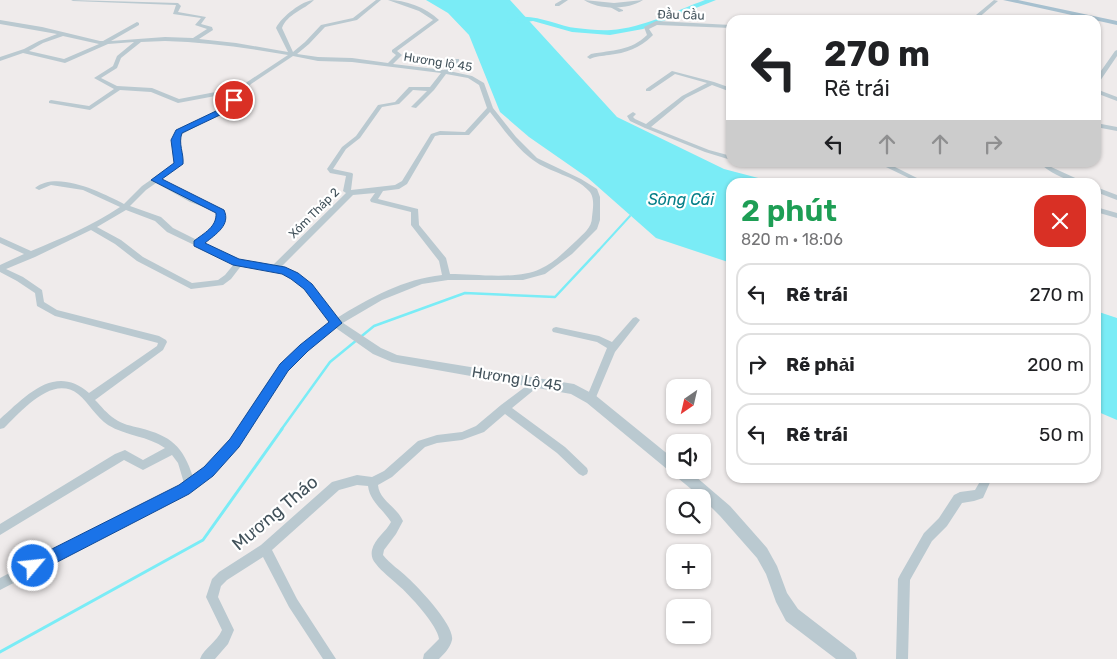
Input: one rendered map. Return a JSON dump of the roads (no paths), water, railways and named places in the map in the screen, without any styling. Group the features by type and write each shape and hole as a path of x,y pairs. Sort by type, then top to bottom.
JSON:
{"main road":[{"path":"994,0 1063,15"},
{"path":"1007,0 1073,15"},
{"path":"1101,21 1117,25"},
{"path":"1101,23 1117,25"}],"street":[{"path":"73,0 178,4 179,6 175,13 204,17 198,25 210,28 210,30 194,40"},
{"path":"292,55 279,26 286,18 312,0"},
{"path":"0,268 92,227 124,207 144,188 178,164 176,140 178,132 229,106 255,78 308,43 323,26 355,19 380,0"},
{"path":"388,65 399,56 394,51 436,20 433,16 390,0"},
{"path":"557,5 566,0"},
{"path":"587,0 612,6 640,0"},
{"path":"978,15 994,0"},
{"path":"612,6 621,11"},
{"name":"Hương lộ 45","path":"0,22 104,43 177,38 236,44 292,55 445,72 470,77 484,86 490,108 514,138 537,162 569,175 591,188 596,198 595,225 564,255 542,272 519,276 446,277 416,284 394,292 337,323 304,348 284,368 224,456 190,486 0,584"},
{"name":"Đầu Cầu","path":"590,57 631,50 640,46 650,35 646,28 656,23 726,27"},
{"path":"24,51 65,62 137,24"},
{"path":"0,59 63,34"},
{"path":"139,41 119,57 115,67 98,76 98,78 105,83 119,88 152,90 178,101 226,92 239,94"},
{"path":"1101,72 1117,53"},
{"path":"414,107 457,60"},
{"path":"648,90 676,72 726,88"},
{"path":"647,127 684,97 712,83"},
{"name":"Xóm Tháp 2","path":"274,269 351,193 346,191 350,174 332,172 330,169 344,148 358,137 380,106 397,103 412,87 432,89"},
{"path":"51,102 90,108 119,88"},
{"path":"1101,93 1117,99"},
{"path":"351,193 398,187 402,184 433,135 440,133 467,134 490,108"},
{"path":"633,114 630,116 632,120 647,127 708,152 726,157"},
{"path":"1101,126 1117,129"},
{"path":"890,167 914,178"},
{"path":"1048,167 1062,178"},
{"path":"156,180 221,212 222,220 218,227 198,243"},
{"path":"39,188 50,182 85,188 124,207 158,219 170,230 240,263 290,273 305,283 337,323"},
{"path":"379,190 375,202 415,211 415,225 443,260 446,277"},
{"path":"1101,191 1117,198"},
{"path":"1101,211 1117,216"},
{"path":"92,227 118,242 140,259 191,286 220,283 240,263"},
{"path":"0,240 32,254"},
{"path":"0,268 20,278 39,292 40,304 55,314 159,339 163,342 160,348 89,399"},
{"path":"591,399 613,347 636,320"},
{"name":"Hương Lộ 45","path":"337,323 382,354 396,359 566,386 591,399 666,461"},
{"path":"556,330 599,339 613,347"},
{"path":"429,659 442,646 446,638 445,633 410,588 377,556 378,547 394,528 397,521 377,499 373,490 373,482 388,474 422,444 437,439 462,436 480,429 537,382"},
{"path":"0,425 41,392 58,384 71,386 89,399 113,422 155,437 174,449 180,457 190,486"},
{"path":"504,408 561,450 582,471"},
{"path":"0,530 119,457 125,455 143,465 174,449"},
{"name":"Hương Lộ 45","path":"689,479 725,511 762,553 772,571 781,598 792,615 812,633 849,659"},
{"name":"Mương Tháo","path":"206,659 224,640 228,630 213,602 212,593 216,583 223,576 266,549 336,486 357,480 373,482"},
{"path":"902,659 903,587 908,570 928,537 940,525 960,497 980,494 986,483"},
{"path":"266,549 293,603 330,659"}],"water":[{"name":"Sông Cái","path":"426,0 510,0 617,117 724,169 759,178 726,178 726,261 656,238 588,178 529,137 500,112 469,35 448,13"},
{"path":"1101,313 1117,318 1117,420 1101,413"}],"waterway":[{"path":"510,22 533,19 572,30 610,33 640,27 712,0"},
{"path":"598,251 630,216"},
{"path":"281,430 330,362 374,326 465,293 555,297 599,250"},
{"path":"0,652 203,540 282,429"}]}
